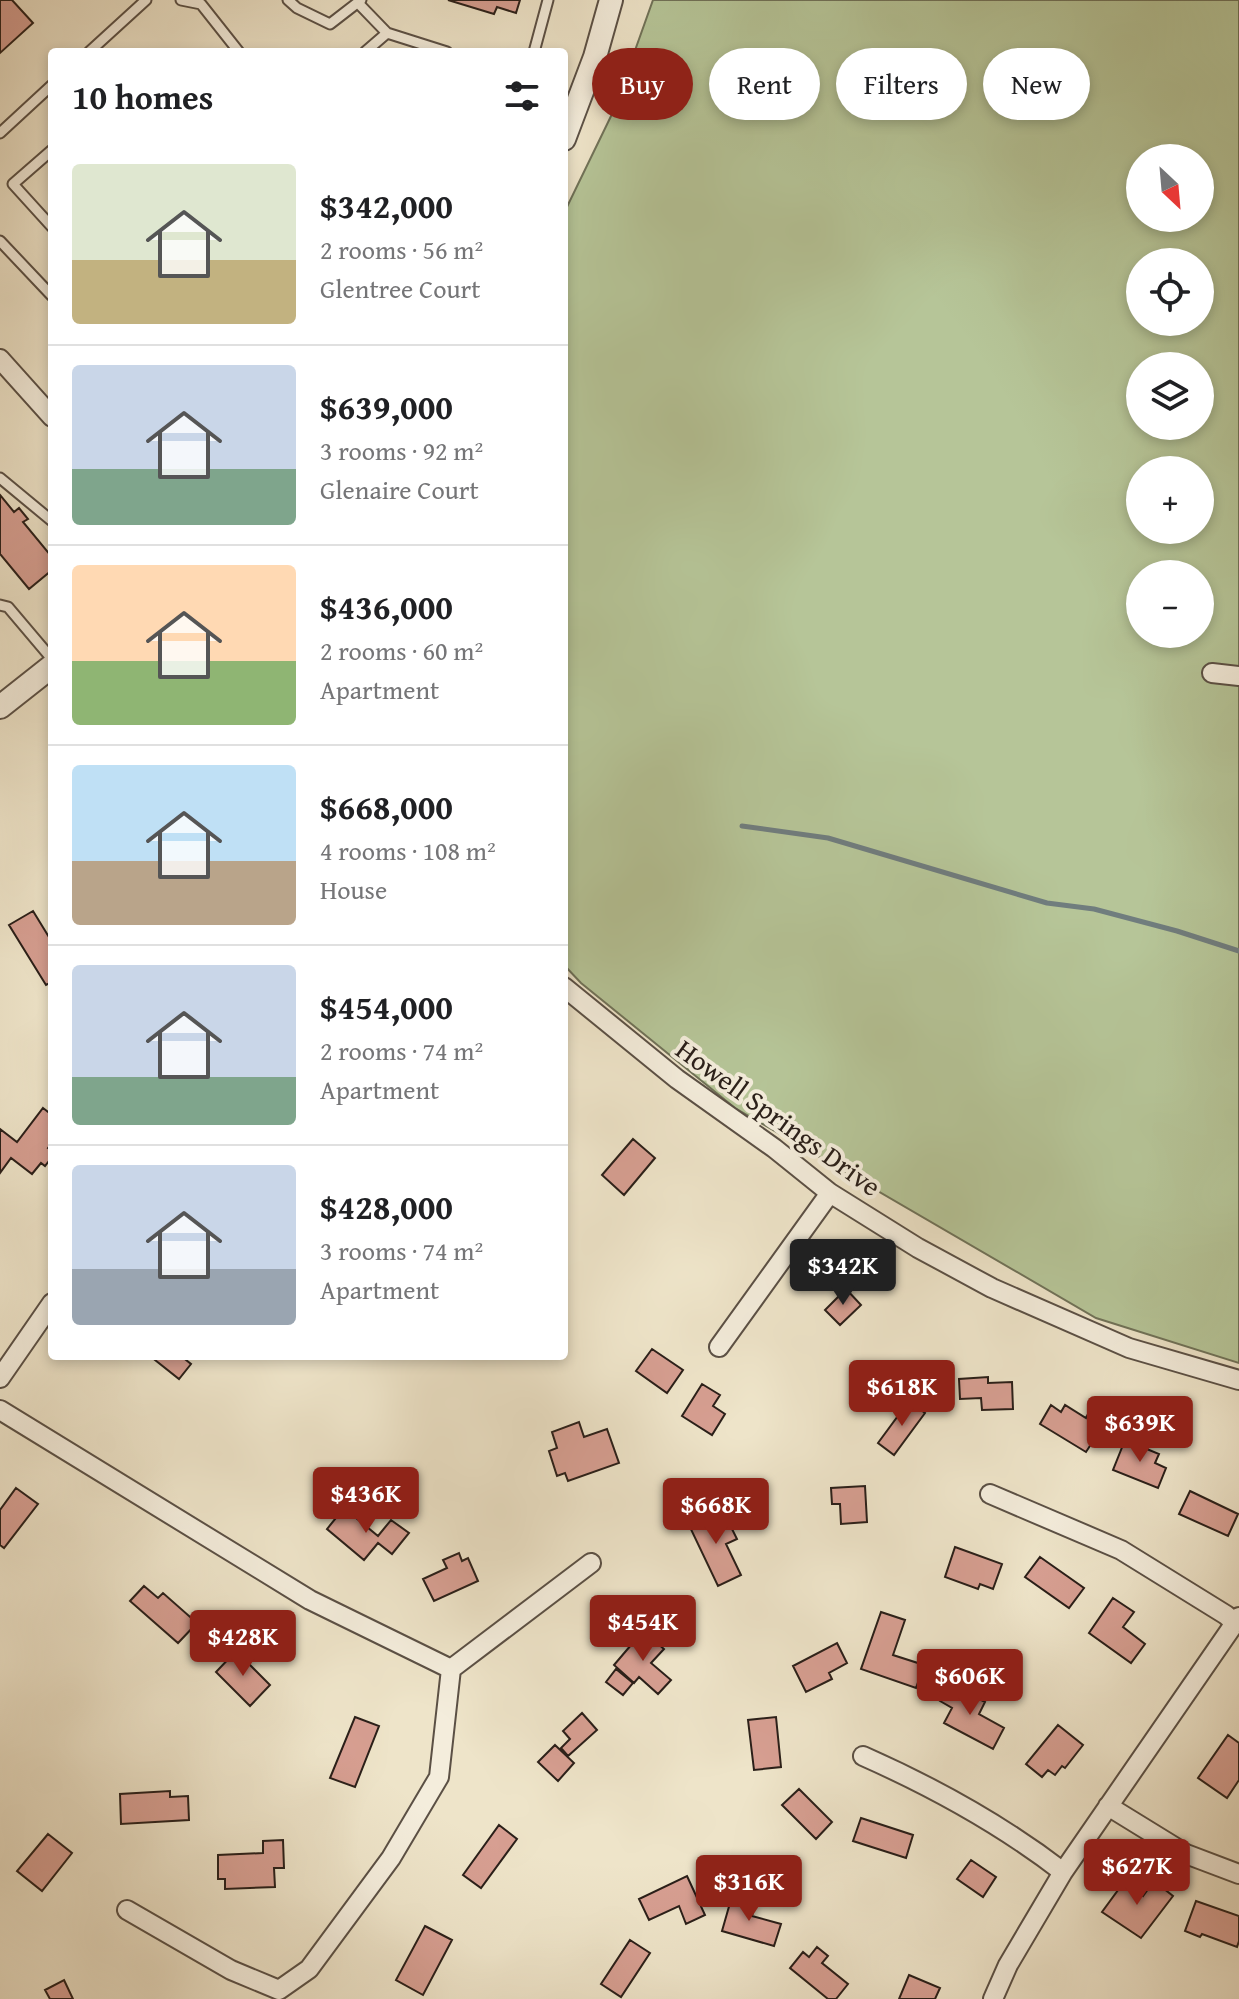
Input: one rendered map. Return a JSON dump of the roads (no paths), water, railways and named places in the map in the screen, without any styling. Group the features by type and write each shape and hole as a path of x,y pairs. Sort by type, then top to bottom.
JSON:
{"street":[{"path":"568,125 578,90 595,57 611,0"},
{"path":"0,359 48,413"},
{"path":"0,707 48,669"},
{"path":"1212,673 1239,676"},
{"name":"Howell Springs Drive","path":"568,990 677,1079 774,1148 830,1193 918,1248 992,1288 1129,1348 1239,1380"},
{"path":"719,1347 830,1193"},
{"path":"0,1378 48,1309"},
{"path":"0,1410 310,1600 451,1669"},
{"path":"990,1494 1121,1550 1237,1620 1063,1872 1008,1965 993,1999"},
{"path":"127,1910 231,1970 279,1990 309,1969 391,1858 439,1777 451,1669 591,1563"},
{"path":"863,1756 1011,1834 1063,1872"},
{"path":"1108,1806 1186,1854 1239,1874"}],"lane":[{"path":"93,48 146,0"},
{"path":"181,0 201,4 236,48"},
{"path":"288,0 297,8 330,24 360,2 387,33 434,48"},
{"path":"535,48 548,0"},
{"path":"370,48 387,33"},
{"path":"0,133 48,89"},
{"path":"0,184 13,184 48,153"},
{"path":"13,184 48,223"},
{"path":"0,241 48,292"},
{"path":"0,478 48,518"},
{"path":"0,605 8,607 48,654"}],"waterway":[{"path":"742,826 828,838 1047,903 1094,909 1239,951"}]}
